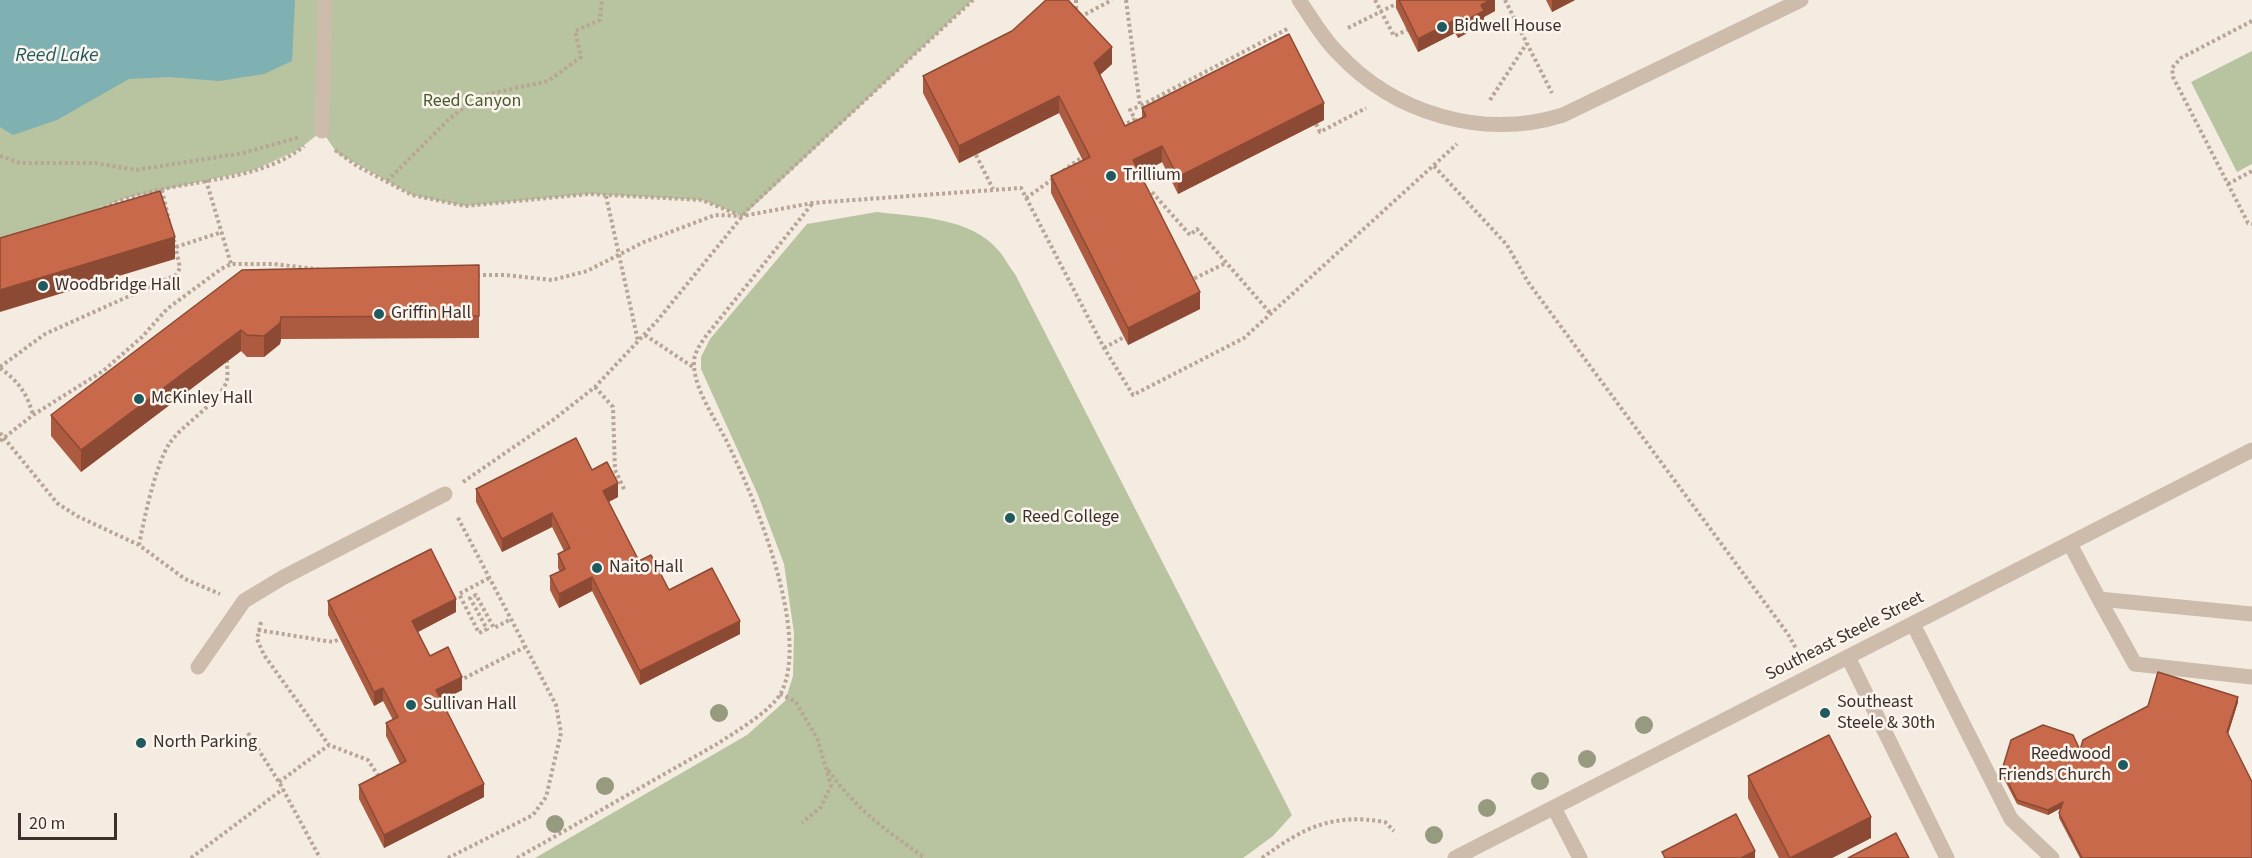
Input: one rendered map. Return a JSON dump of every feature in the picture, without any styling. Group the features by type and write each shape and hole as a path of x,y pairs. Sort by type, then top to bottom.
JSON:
{"street":[{"path":"322,131 325,0"},
{"path":"1299,0 1336,52 1386,94 1440,117 1475,124 1536,124 1563,115 1801,0"},
{"name":"Southeast Steele Street","path":"1455,858 2252,450"},
{"path":"198,667 244,602 445,494"},
{"path":"2070,544 2135,664 2252,677"},
{"path":"2100,599 2252,614"},
{"path":"1912,624 2011,819 2052,858"},
{"path":"1848,657 1947,858"},
{"path":"1554,808 1580,858"}],"path":[{"path":"387,181 449,120 468,105 486,95 548,81 580,57 575,31 600,20 602,0"},
{"path":"448,858 533,815 546,797 561,733 556,705 445,494 553,420 595,387 645,335 743,216 973,0"},
{"path":"1076,0 1075,20 1112,0"},
{"path":"1126,0 1140,106"},
{"path":"1375,0 1394,36 1407,30"},
{"path":"1327,39 1404,0"},
{"path":"1505,0 1563,115"},
{"path":"1118,128 1135,119 1130,111 1311,17"},
{"path":"2252,21 2181,58 2172,68 2173,76 2228,184 2248,223 2252,224"},
{"path":"468,275 505,274 552,280 587,271 693,222 715,216 743,216 812,203 1021,188 1104,348 1133,395 1244,338 1271,314 1434,166 1475,124 1527,43"},
{"path":"1317,124 1320,132 1374,103 1386,94"},
{"path":"0,156 20,163 95,163 136,171 243,153 322,131"},
{"path":"96,213 126,198 254,170 298,150 322,131"},
{"path":"322,131 337,153 412,195 465,206 589,194 702,200 743,216"},
{"path":"976,155 993,190"},
{"path":"1026,198 1081,158"},
{"path":"1434,166 1507,245 1528,282 1788,634 1810,676"},
{"path":"2228,184 2252,171"},
{"path":"206,180 231,264"},
{"path":"162,190 170,224"},
{"path":"1142,195 1151,191 1190,236 1197,230 1271,314"},
{"path":"606,195 638,342"},
{"path":"517,858 717,744 751,721 780,694 786,680 788,652 776,565 754,501 702,391 694,368 695,352 705,336 812,203"},
{"path":"176,247 222,232"},
{"path":"33,415 29,398 17,380 0,368 45,334 176,275 180,268 173,236"},
{"path":"1186,282 1226,263"},
{"path":"244,602 185,579 139,545 78,516 57,503 1,437 103,371 142,337 167,309 198,285 231,264 319,268 334,274"},
{"path":"645,335 694,368"},
{"path":"1104,348 1124,337"},
{"path":"139,545 145,512 169,445 186,424 217,396 227,381 227,362"},
{"path":"595,387 613,407 615,470 625,491"},
{"path":"489,578 459,594 479,633 487,629 470,598 476,595 494,628 511,619"},
{"path":"259,592 263,609 257,639 264,655 328,745 368,760 384,786"},
{"path":"227,625 333,642 340,639"},
{"path":"458,682 525,646"},
{"path":"780,694 795,701 817,738 831,785 821,807 802,823"},
{"path":"248,733 279,782 320,858"},
{"path":"279,782 328,745"},
{"path":"826,767 850,800 866,816 925,858"},
{"path":"191,858 283,789"},
{"path":"1262,858 1286,840 1312,826 1339,818 1385,822 1394,831"}],"green space":[{"name":"Reed Canyon","path":"0,0 973,0 743,216 702,200 589,194 465,206 412,195 337,153 322,131 298,150 254,170 126,198 0,245"},
{"path":"2252,51 2252,164 2237,172 2191,82"},
{"path":"877,212 942,221 974,231 999,251 1015,274 1292,815 1273,836 1243,858 535,858 747,735 785,701 793,676 794,633 784,564 758,495 701,369 701,357 710,339 807,224"}],"water":[{"name":"Reed Lake","path":"0,0 295,0 292,61 264,74 219,81 169,77 129,79 57,120 13,135 0,127"}],"building":[{"name":"Trillium","path":"1046,0 1068,0 1112,47 1094,63 1125,126 1146,116 1142,108 1289,34 1324,103 1178,177 1162,146 1133,160 1200,292 1128,328 1051,176 1090,157 1059,96 959,146 923,76 1012,31"},
{"name":"Bidwell House","path":"1399,0 1490,0 1481,5 1484,11 1458,24 1455,20 1418,39"},
{"path":"160,191 175,237 0,290 0,238"},
{"path":"479,265 479,316 281,317 280,323 264,336 247,335 241,330 81,450 51,415 242,270"},
{"name":"Naito Hall","path":"576,438 592,470 607,462 618,483 603,491 639,561 651,555 669,590 712,568 740,621 640,671 592,577 559,594 550,576 565,569 558,554 570,548 552,513 502,539 476,489"},
{"name":"Sullivan Hall","path":"431,549 456,599 412,621 430,656 448,647 462,677 436,690 484,784 384,835 359,785 406,761 386,723 398,717 383,688 374,692 328,601"},
{"name":"Reedwood Friends Church","path":"2158,672 2238,697 2227,732 2252,782 2252,858 2082,858 2059,813 2063,802 2048,810 2017,800 2002,770 2011,740 2043,725 2073,735 2080,750 2083,740 2148,706"},
{"path":"1829,735 1871,817 1790,858 1748,776"},
{"path":"1736,814 1755,851 1741,858 1665,858 1662,852"},
{"path":"1896,833 1909,858 1848,858"}],"place":[{"name":"Bidwell House","path":"1442,27"},
{"name":"Trillium","path":"1111,176"},
{"name":"Woodbridge Hall","path":"43,286"},
{"name":"Griffin Hall","path":"379,314"},
{"name":"McKinley Hall","path":"139,399"},
{"name":"Reed College","path":"1010,518"},
{"name":"Naito Hall","path":"597,568"},
{"name":"Sullivan Hall","path":"411,705"},
{"name":"Southeast Steele & 30th","path":"1825,713"},
{"name":"North Parking","path":"141,743"},
{"name":"Reedwood Friends Church","path":"2123,765"}]}
